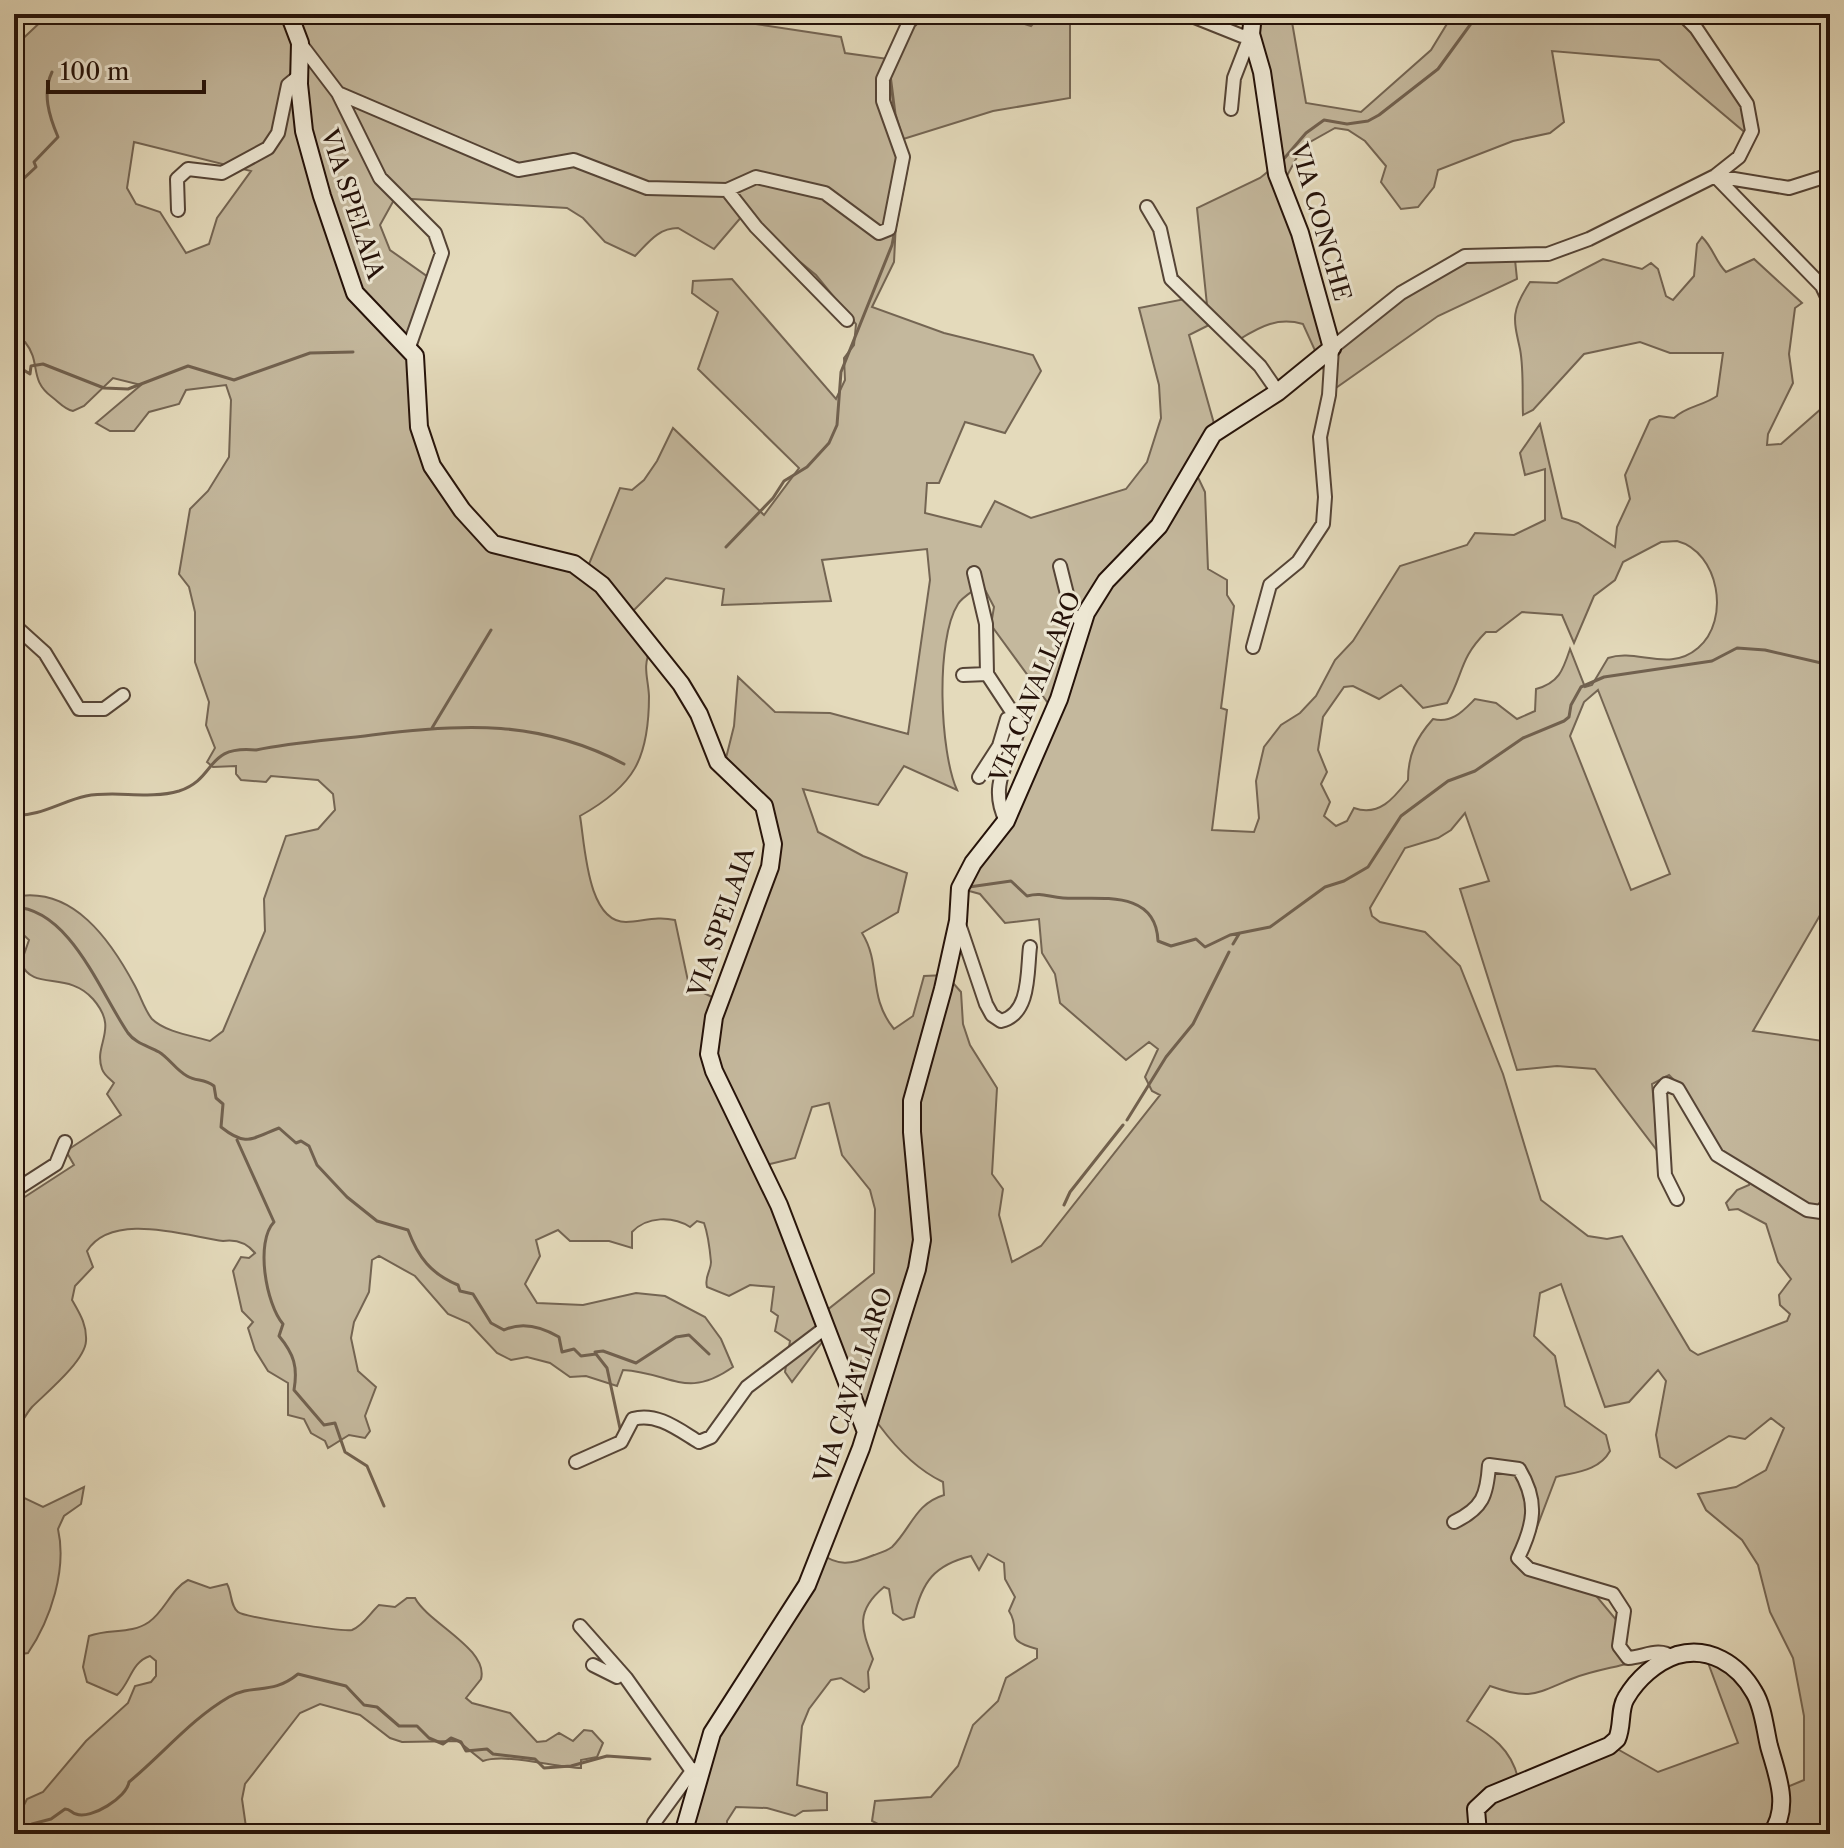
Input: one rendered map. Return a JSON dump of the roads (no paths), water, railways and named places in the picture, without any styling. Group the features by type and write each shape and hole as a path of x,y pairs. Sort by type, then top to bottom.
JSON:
{"street":[{"name":"VIA SPELAIA","path":"289,14 300,43 299,76 307,145 350,280 363,305 415,356 421,438 444,487 493,544 574,564 594,576 681,684 699,714 718,762 754,795 769,819 773,844 770,867 714,1017 709,1054 714,1071 779,1205 866,1432"},
{"path":"338,93 518,170 574,160 647,188 727,190 756,177 825,193 879,233 889,229 903,157 883,101 883,79 909,22 917,14"},
{"path":"1187,14 1242,36 1251,34"},
{"name":"VIA CONCHE","path":"1253,14 1251,34 1262,72 1277,174 1300,233 1332,348"},
{"path":"1253,647 1270,585 1298,562 1323,524 1325,497 1320,437 1329,395 1332,348 1401,293 1465,256 1548,254 1589,239 1715,176 1739,157 1752,131 1747,104 1696,28 1682,14"},
{"path":"1231,109 1234,78 1251,34"},
{"path":"300,43 338,93 380,178 435,233 442,253 409,347"},
{"path":"178,210 177,179 188,169 222,173 245,164 268,148 278,133 288,85 299,76"},
{"path":"1715,176 1789,188 1830,175"},
{"path":"1715,176 1822,286 1830,303"},
{"path":"727,190 756,227 847,320"},
{"path":"1147,207 1160,229 1171,279 1260,366 1278,392"},
{"name":"VIA CAVALLARO","path":"683,1834 696,1770 712,1733 807,1585 866,1432 920,1255 912,1101 958,921 960,888 973,863 1006,821 1059,699 1084,622 1106,581 1159,526 1213,434 1278,392 1332,348"},
{"path":"1060,566 1072,614 1084,622"},
{"path":"974,573 986,624 987,674 1020,724 1003,768 997,802 1006,821"},
{"path":"14,625 45,653 79,709 104,709 123,695"},
{"path":"963,675 987,674"},
{"path":"979,777 999,746 1007,719 1016,718"},
{"name":"VIA CAVALLARO","path":"958,921 986,1004 992,1015 1001,1021 1008,1019 1023,1004 1030,947"},
{"path":"1677,1199 1665,1175 1660,1091 1666,1084 1678,1089 1707,1143 1717,1155 1807,1210 1821,1212 1830,1201"},
{"path":"14,1191 56,1164 65,1142"},
{"path":"576,1462 621,1442 633,1419 645,1415 674,1426 699,1442 711,1437 747,1387 825,1328"},
{"path":"1454,1522 1471,1513 1485,1500 1489,1465 1519,1469 1528,1484 1534,1526 1518,1558 1529,1569 1613,1594 1624,1611 1619,1646 1628,1658 1656,1652 1666,1652 1672,1657"},
{"path":"580,1626 696,1770 654,1823 651,1834"},
{"path":"1478,1832 1476,1809 1491,1795 1609,1746 1617,1739 1624,1701 1637,1682 1672,1657 1688,1652 1712,1654 1730,1664 1755,1693 1781,1792 1780,1819 1771,1834"},
{"path":"593,1665 633,1688"}],"waterway":[{"path":"901,25 904,14"},
{"path":"1282,161 1306,133 1324,120 1347,124 1368,121 1379,115 1438,69 1478,14"},
{"path":"14,195 21,181 36,167 34,162 58,137 48,104 47,88 52,72"},
{"path":"890,75 895,114 903,141"},
{"path":"726,547 773,498 784,481 807,467 829,443 837,425 841,372 892,245 907,168"},
{"path":"14,224 20,228 16,239"},
{"path":"14,364 30,374 31,366 43,364 104,388 128,389 188,366 234,380 310,353 353,352"},
{"path":"432,728 491,630"},
{"path":"969,887 1011,881 1027,896 1123,900 1147,912 1155,924 1158,941 1171,946 1196,939 1205,947 1230,935 1270,927 1325,887 1344,881 1368,867 1401,816 1448,781 1475,771 1523,738 1564,721 1569,717 1571,705 1581,687 1604,677 1712,661 1737,648 1765,650 1830,665"},
{"path":"14,815 32,814 86,796 156,795 179,791 200,778 219,757 228,752 438,728 501,728 532,732 562,739 624,764"},
{"path":"14,907 34,911 52,922 67,937 82,955 131,1037 163,1055 187,1076 214,1086 216,1098 223,1104 221,1127 243,1139 255,1138 279,1128 296,1143 301,1141 309,1146 317,1165 347,1197 377,1221 408,1230 427,1264 440,1276 458,1285 460,1291 473,1294 491,1323 504,1330 518,1326 539,1328 559,1337 562,1352 574,1349 581,1356 596,1354 607,1368 621,1433"},
{"path":"1233,944 1239,934"},
{"path":"1127,1120 1166,1057 1193,1024 1229,952"},
{"path":"1064,1205 1070,1192 1123,1125"},
{"path":"237,1140 274,1222 265,1244 265,1273 272,1302 283,1324 279,1336 294,1361 294,1390 324,1425 335,1423 345,1452 367,1466 384,1506"},
{"path":"595,1352 603,1351 636,1363 676,1337 689,1335 709,1354"},
{"path":"27,1834 32,1824 51,1819 65,1809 83,1815 107,1806 122,1794 129,1782 215,1706 238,1693 279,1685 298,1674 346,1686 364,1705 377,1707 399,1726 417,1726 429,1738 443,1744 451,1738 461,1742 466,1751 487,1749 493,1754 535,1759 544,1768 571,1766 607,1756 650,1759"}]}
